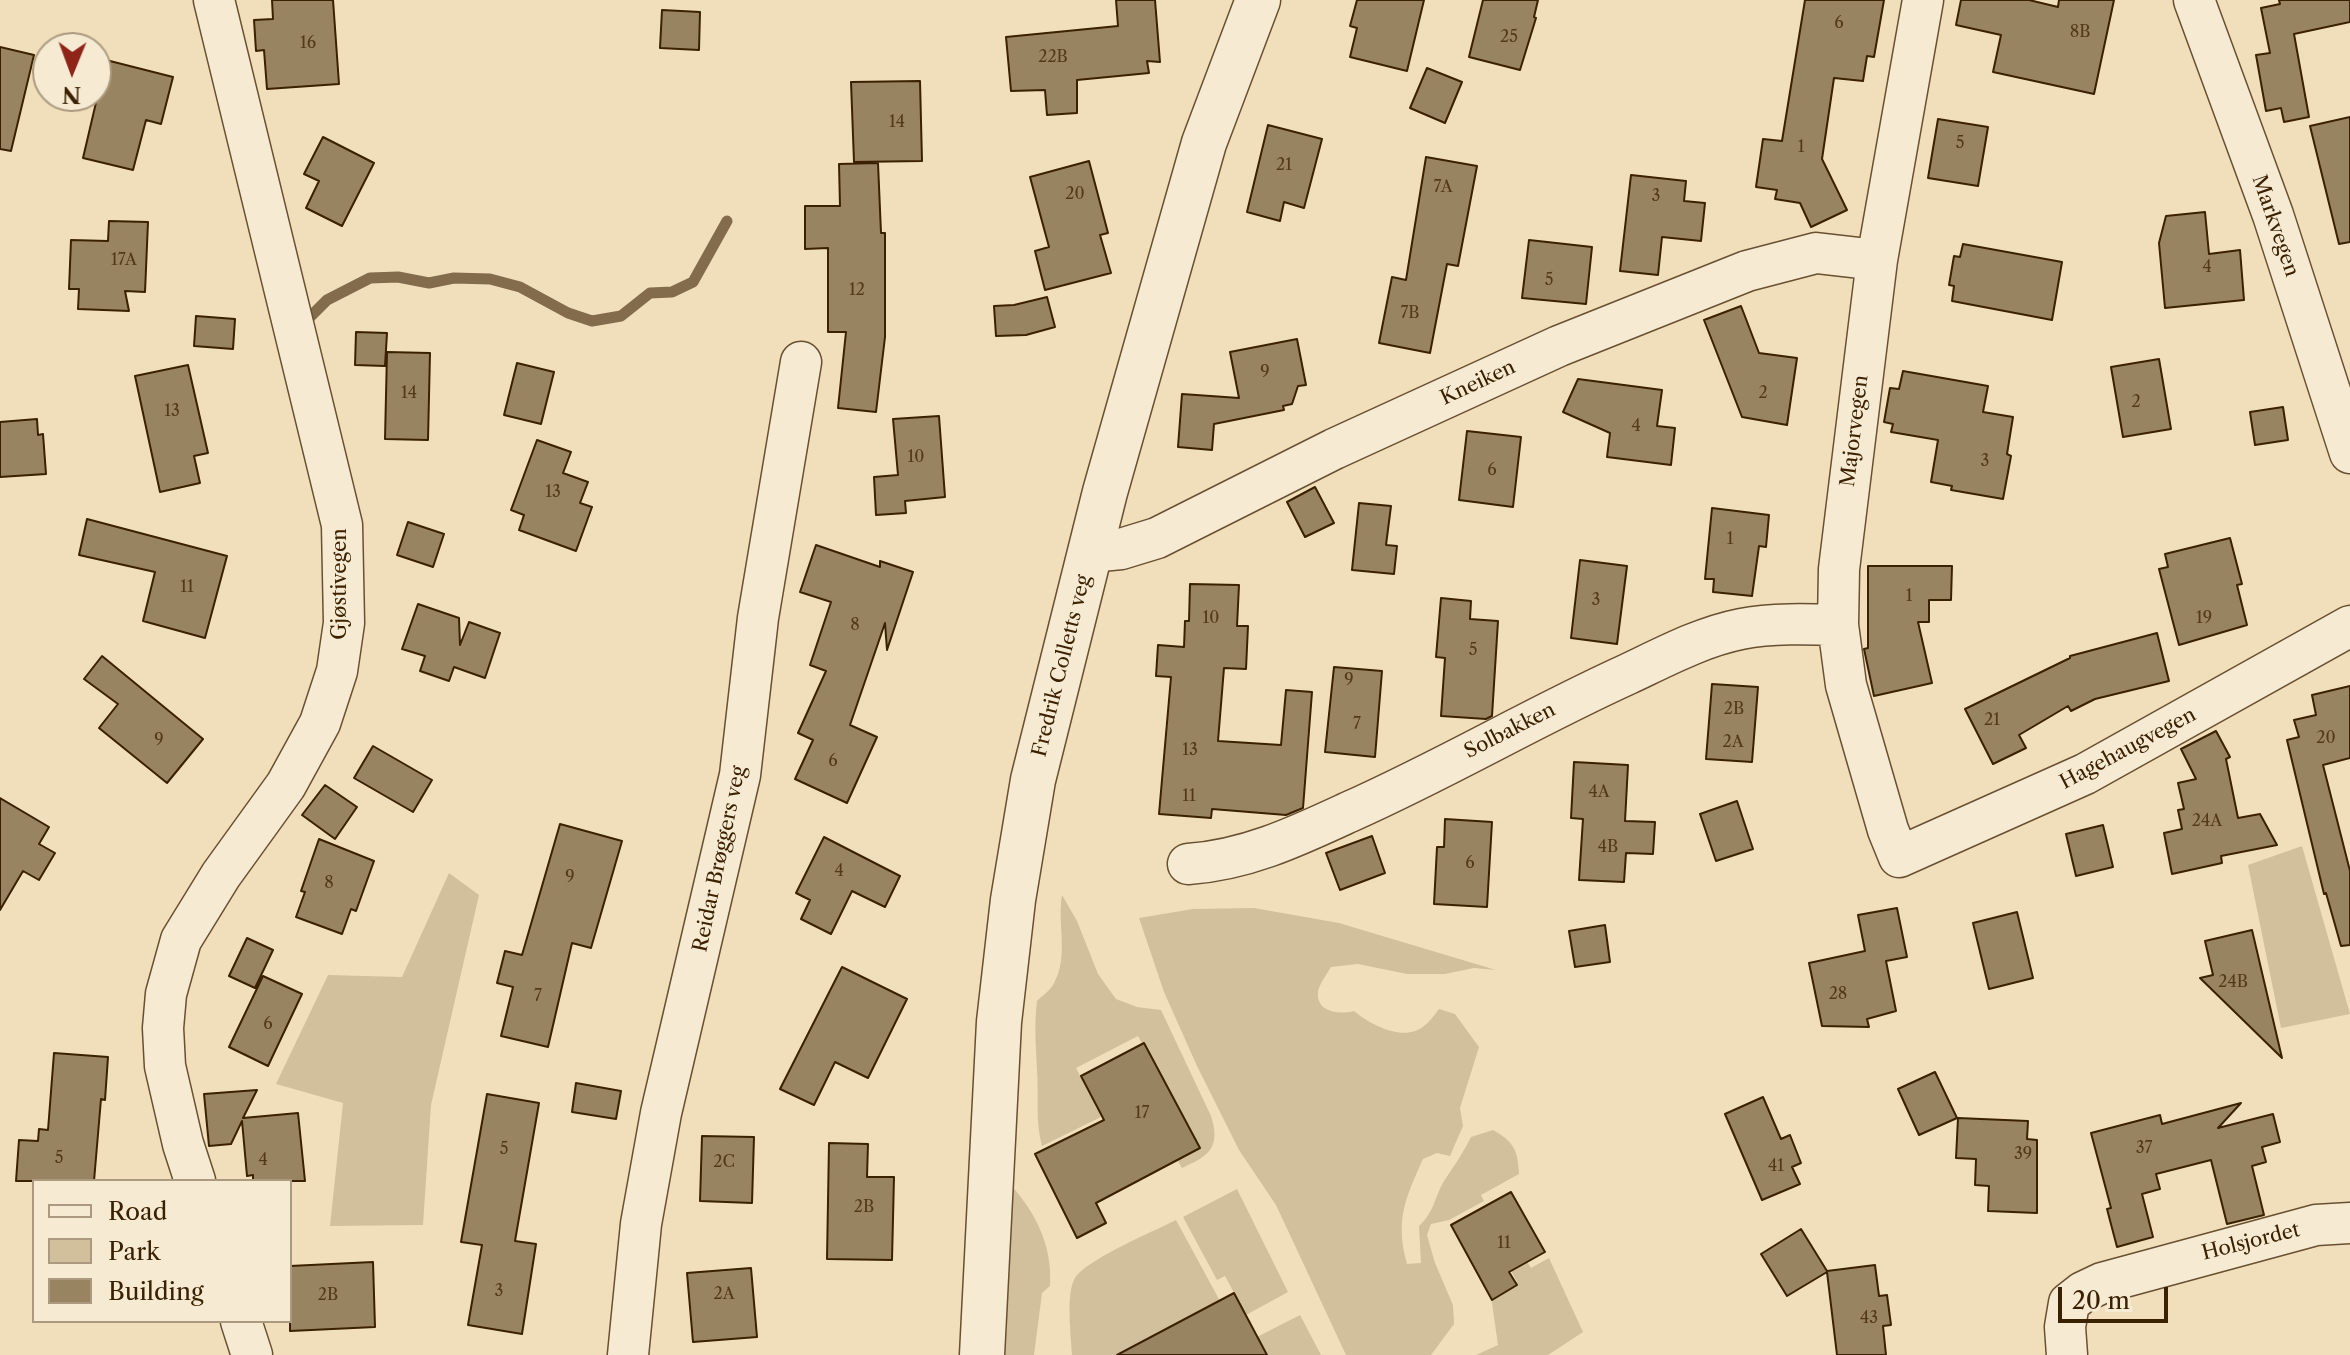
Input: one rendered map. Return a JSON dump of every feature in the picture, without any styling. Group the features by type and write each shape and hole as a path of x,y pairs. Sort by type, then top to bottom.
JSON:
{"street":[{"name":"Gjøstivegen","path":"194,1179 165,1066 163,1028 166,994 181,940 221,875 286,785 320,723 337,671 344,623 342,525 214,0"},
{"name":"Fredrik Colletts veg","path":"982,1355 999,1022 1013,900 1033,780 1090,552 1204,143 1258,0"},
{"name":"Majorvegen","path":"1899,857 1888,830 1846,685 1838,625 1839,569 1877,260 1923,0"},
{"name":"Markvegen","path":"2194,0 2273,215 2350,453"},
{"name":"Kneiken","path":"1090,552 1121,549 1157,538 1334,449 1559,346 1747,271 1816,253 1877,260"},
{"name":"Reidar Brøggers veg","path":"628,1355 641,1224 661,1113 740,775 758,618 801,362"},
{"name":"Solbakken","path":"1188,864 1219,862 1274,846 1384,797 1561,705 1700,641 1742,629 1838,625"},
{"name":"Hagehaugvegen","path":"1899,857 2085,774 2350,626"},
{"name":"Holsjordet","path":"2067,1355 2065,1327 2069,1303 2102,1283 2316,1225 2350,1223"},
{"path":"242,1323 252,1355"}],"green space":[{"path":"2302,846 2350,1014 2281,1028 2248,865"},
{"path":"449,873 479,895 431,1105 423,1225 330,1226 343,1103 276,1084 328,975 402,977"},
{"path":"1062,895 1077,921 1098,974 1116,999 1137,1007 1161,1010 1211,1116 1214,1136 1210,1149 1182,1168 1174,1154 1195,1143 1138,1036 1076,1068 1101,1117 1042,1146 1038,1118 1036,1010 1037,1001 1054,983 1061,962"},
{"path":"1254,908 1339,923 1496,970 1474,968 1445,974 1407,974 1358,964 1331,967 1318,992 1318,999 1325,1008 1342,1013 1354,1011 1374,1024 1399,1033 1419,1030 1439,1009 1455,1014 1479,1047 1460,1108 1463,1126 1450,1156 1437,1153 1423,1159 1407,1198 1402,1235 1407,1264 1421,1263 1419,1226 1471,1137 1493,1130 1510,1143 1516,1153 1519,1174 1481,1195 1484,1201 1449,1220 1431,1224 1427,1235 1453,1305 1454,1324 1431,1355 1346,1355 1276,1205 1239,1150 1197,1066 1164,992 1139,918 1193,909"},
{"path":"1005,1179 1033,1215 1048,1256 1050,1286 1042,1293 1034,1355 1000,1355"},
{"path":"1237,1189 1288,1292 1246,1315 1225,1276 1217,1280 1183,1217"},
{"path":"1176,1220 1220,1301 1117,1355 1072,1355 1070,1296 1074,1280 1080,1272 1104,1256"},
{"path":"1525,1258 1531,1268 1549,1258 1583,1332 1548,1355 1476,1355 1498,1345 1491,1296 1517,1282 1509,1267"},
{"path":"1300,1315 1321,1355 1267,1355 1257,1337"}],"building":[{"path":"272,0 333,0 339,84 267,89 264,50 256,51 254,20 273,19"},
{"path":"1116,0 1155,0 1160,62 1147,61 1149,73 1077,80 1077,113 1047,115 1045,90 1011,91 1006,37 1118,26"},
{"path":"1357,0 1424,0 1407,71 1350,57 1357,28 1350,26"},
{"path":"1483,0 1538,0 1536,18 1520,70 1469,57"},
{"path":"1805,0 1884,0 1874,57 1867,56 1863,81 1834,78 1822,159 1847,210 1811,227 1800,203 1775,199 1777,190 1756,187 1763,139 1782,141"},
{"path":"1961,0 2029,0 2058,7 2059,0 2114,0 2094,94 1993,72 2001,35 1956,25"},
{"path":"2279,0 2350,0 2350,22 2294,34 2309,117 2284,122 2281,108 2266,111 2256,55 2270,53 2261,8 2280,4"},
{"path":"662,10 700,12 699,50 660,48"},
{"path":"0,47 32,55 32,63 11,151 0,149"},
{"path":"112,62 173,77 161,124 146,120 133,170 83,158 94,112 112,112"},
{"path":"1427,68 1462,82 1445,123 1410,108"},
{"path":"920,81 922,161 854,162 851,82"},
{"path":"2350,117 2350,242 2339,244 2310,126"},
{"path":"1938,119 1988,127 1978,186 1928,178"},
{"path":"1268,125 1322,139 1304,208 1284,202 1280,221 1247,212"},
{"path":"323,137 374,163 342,226 306,208 319,181 304,174"},
{"path":"1426,157 1477,166 1458,266 1447,264 1430,353 1379,343 1392,277 1406,280"},
{"path":"1089,161 1108,233 1100,235 1111,273 1045,290 1035,251 1049,247 1030,177"},
{"path":"878,163 881,233 885,233 885,337 876,412 838,408 846,332 828,332 828,248 805,249 805,206 840,206 839,164"},
{"path":"1631,175 1686,181 1684,201 1705,203 1701,241 1662,237 1658,275 1620,271"},
{"path":"2205,212 2209,254 2240,250 2244,300 2165,308 2159,243 2166,216"},
{"path":"109,221 148,222 145,292 125,291 129,311 78,309 79,289 69,289 71,240 108,241"},
{"path":"1529,240 1592,247 1586,304 1522,298"},
{"path":"1963,244 2062,262 2052,320 1952,301 1954,286 1949,285 1954,256 1960,257"},
{"path":"1047,297 1055,327 1026,335 996,336 994,306"},
{"path":"1741,306 1759,353 1797,358 1787,425 1742,417 1704,320"},
{"path":"196,316 235,319 233,349 194,346"},
{"path":"356,332 387,333 385,366 355,365"},
{"path":"1297,339 1306,385 1298,386 1292,404 1283,406 1284,410 1214,424 1212,450 1178,447 1182,394 1239,398 1230,352"},
{"path":"387,352 430,353 428,440 385,439"},
{"path":"2159,359 2171,429 2123,437 2111,367"},
{"path":"517,363 554,372 541,424 504,415"},
{"path":"188,365 208,453 194,456 200,483 160,492 135,376"},
{"path":"1903,371 1988,386 1983,412 2013,417 2007,454 2011,456 2003,499 1951,490 1952,486 1931,482 1938,440 1891,432 1893,424 1884,422 1890,388 1899,389"},
{"path":"1578,379 1662,390 1657,426 1675,428 1671,465 1607,457 1610,433 1563,412"},
{"path":"2283,407 2288,440 2255,445 2250,412"},
{"path":"939,416 945,497 905,501 906,513 876,515 874,477 898,475 893,419"},
{"path":"37,419 38,435 43,434 46,474 0,477 0,422"},
{"path":"1467,431 1521,437 1513,507 1459,500"},
{"path":"537,440 571,452 563,473 588,482 580,503 592,507 576,551 519,530 524,515 511,510"},
{"path":"1315,487 1334,523 1305,537 1287,502"},
{"path":"1359,503 1391,506 1386,545 1397,546 1394,574 1352,570"},
{"path":"1712,508 1769,515 1766,547 1759,546 1752,596 1713,592 1714,579 1705,579"},
{"path":"87,519 227,556 205,638 143,621 155,572 79,555"},
{"path":"408,522 444,534 433,567 397,555"},
{"path":"2230,538 2242,584 2237,585 2247,625 2179,645 2159,569 2168,567 2165,554"},
{"path":"816,545 880,567 880,561 913,572 887,650 885,623 850,725 877,737 847,803 795,779 813,740 798,733 826,671 810,665 831,602 800,592"},
{"path":"1580,560 1627,566 1617,644 1571,638"},
{"path":"1868,566 1952,566 1951,600 1929,600 1929,622 1918,622 1932,683 1874,696 1864,649 1868,648"},
{"path":"1190,584 1239,585 1237,626 1248,626 1246,669 1224,668 1218,741 1281,745 1286,690 1312,692 1303,808 1286,815 1212,809 1211,818 1159,814 1171,677 1156,676 1158,645 1184,647 1185,621 1189,621"},
{"path":"1441,598 1471,601 1470,619 1498,621 1492,716 1486,719 1441,716 1445,658 1436,657"},
{"path":"418,604 459,618 460,645 469,622 500,633 485,678 454,667 449,681 420,671 425,656 402,649"},
{"path":"2157,633 2169,681 2095,699 2071,711 2068,706 2019,735 2026,748 1993,764 1965,709 2070,656"},
{"path":"102,656 203,739 167,783 99,728 118,704 84,679"},
{"path":"1334,667 1382,671 1375,757 1325,752"},
{"path":"1712,684 1758,687 1752,762 1706,759"},
{"path":"2350,686 2350,758 2323,765 2350,871 2350,945 2341,946 2324,894 2287,740 2299,737 2294,720 2316,715 2312,695"},
{"path":"2216,731 2230,757 2226,759 2238,818 2260,814 2277,845 2221,856 2222,863 2172,874 2164,833 2182,829 2178,810 2184,809 2178,783 2196,779 2181,749"},
{"path":"373,746 432,780 413,812 354,778"},
{"path":"1574,762 1628,765 1625,821 1655,822 1653,854 1626,853 1624,882 1579,880 1583,819 1571,818"},
{"path":"325,785 357,807 335,839 302,815"},
{"path":"0,798 49,827 39,844 55,853 39,880 23,871 0,910"},
{"path":"1737,801 1753,849 1716,861 1700,814"},
{"path":"1445,819 1492,822 1487,907 1434,904 1437,847 1444,847"},
{"path":"560,824 622,841 591,948 572,943 548,1047 501,1036 513,987 497,983 505,951 522,955"},
{"path":"2103,825 2113,867 2076,876 2066,834"},
{"path":"1372,836 1385,873 1340,890 1326,853"},
{"path":"824,837 900,876 885,907 852,891 831,934 801,919 810,900 796,893"},
{"path":"319,839 374,861 356,911 351,909 342,934 296,917 305,892 301,891"},
{"path":"1897,908 1907,957 1886,961 1896,1011 1867,1019 1869,1027 1822,1026 1809,963 1865,951 1858,915"},
{"path":"2017,912 2033,978 1989,989 1973,923"},
{"path":"1605,925 1610,962 1575,967 1569,931"},
{"path":"2252,930 2282,1058 2200,978 2213,975 2205,941"},
{"path":"247,938 273,950 255,988 229,976"},
{"path":"842,967 907,999 868,1078 835,1062 814,1105 780,1089"},
{"path":"263,976 302,994 268,1066 229,1047"},
{"path":"1144,1043 1200,1148 1096,1203 1106,1223 1077,1238 1035,1154 1104,1120 1081,1076"},
{"path":"54,1053 108,1057 94,1179 16,1181 19,1140 38,1141 39,1129 48,1130"},
{"path":"1935,1072 1957,1118 1919,1135 1898,1089"},
{"path":"576,1083 621,1091 616,1119 572,1112"},
{"path":"257,1090 243,1118 298,1113 305,1181 253,1179 253,1175 247,1176 242,1121 231,1144 209,1146 204,1094"},
{"path":"487,1094 539,1103 515,1241 536,1244 522,1334 468,1325 482,1245 461,1242"},
{"path":"1763,1097 1781,1139 1790,1135 1801,1163 1792,1167 1800,1184 1762,1200 1725,1114"},
{"path":"2241,1103 2218,1128 2273,1114 2280,1142 2262,1147 2266,1162 2252,1166 2264,1215 2227,1224 2211,1160 2156,1174 2160,1189 2142,1194 2153,1237 2117,1247 2107,1209 2111,1208 2091,1133 2160,1115 2162,1124"},
{"path":"1958,1118 2028,1121 2027,1139 2037,1140 2037,1213 1988,1211 1989,1186 1975,1185 1976,1159 1956,1158"},
{"path":"702,1136 754,1137 752,1203 700,1201"},
{"path":"829,1143 868,1144 867,1177 894,1177 892,1260 827,1259"},
{"path":"1511,1192 1545,1252 1509,1272 1517,1285 1492,1300 1451,1225"},
{"path":"1801,1229 1827,1271 1875,1265 1879,1296 1887,1295 1891,1325 1883,1326 1886,1355 1837,1355 1827,1272 1787,1296 1761,1254"},
{"path":"373,1262 375,1327 290,1331 292,1266"},
{"path":"751,1268 757,1337 693,1342 687,1273"},
{"path":"1234,1293 1267,1355 1117,1355"}],"waterway":[{"path":"309,318 327,300 370,278 398,277 429,283 454,278 490,279 520,287 568,313 592,321 621,316 650,293 672,292 693,282 727,221"}]}
